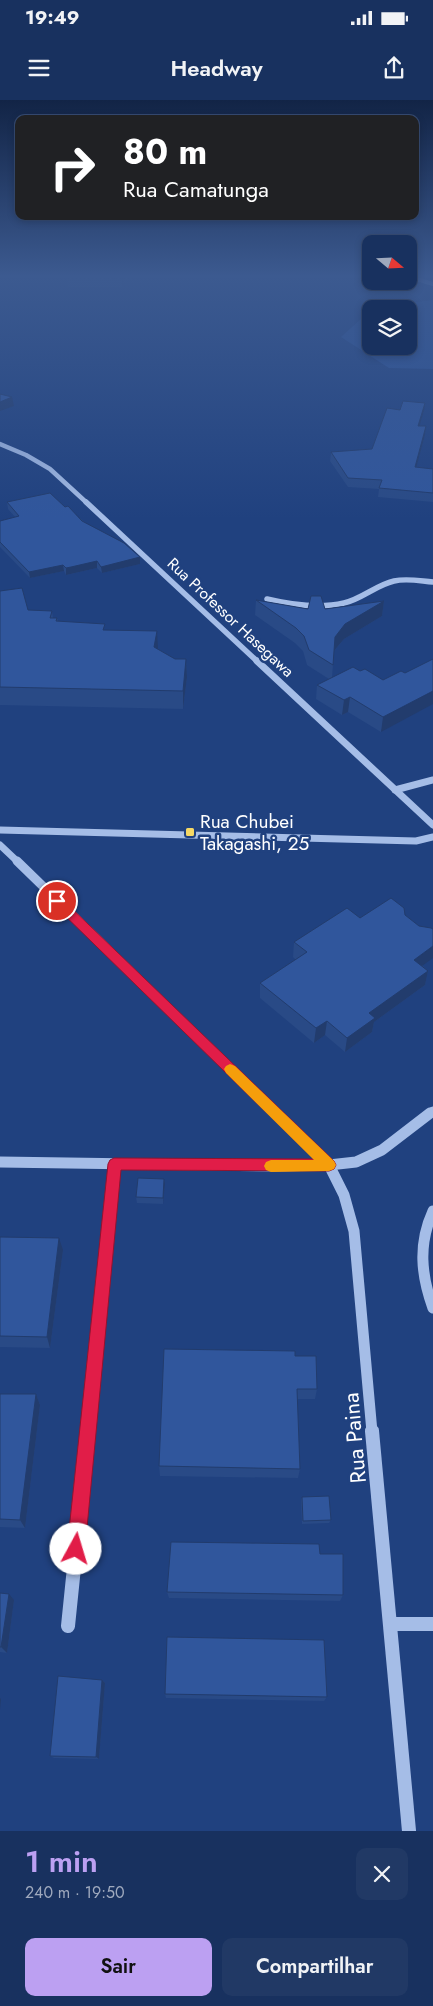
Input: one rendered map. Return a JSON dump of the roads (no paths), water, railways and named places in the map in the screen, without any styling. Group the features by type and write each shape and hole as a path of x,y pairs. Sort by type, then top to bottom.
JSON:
{"street":[{"name":"Rua Professor Hasegawa","path":"0,444 26,454 50,469 433,826"},
{"path":"267,599 296,605 330,605 352,600 392,581 413,580 433,582"},
{"path":"396,790 433,780"},
{"path":"0,830 416,841 433,837"},
{"name":"Rua Paina","path":"0,846 329,1165 344,1195 354,1231 409,1831"},
{"path":"0,1162 329,1165 356,1162 382,1150 433,1111"},
{"path":"68,1626 114,1164"},
{"path":"433,1211 426,1225 422,1260 426,1292 433,1308"},
{"path":"391,1624 433,1624"}],"place":[{"name":"Rua Chubei Takagashi, 25","path":"190,832"}]}
